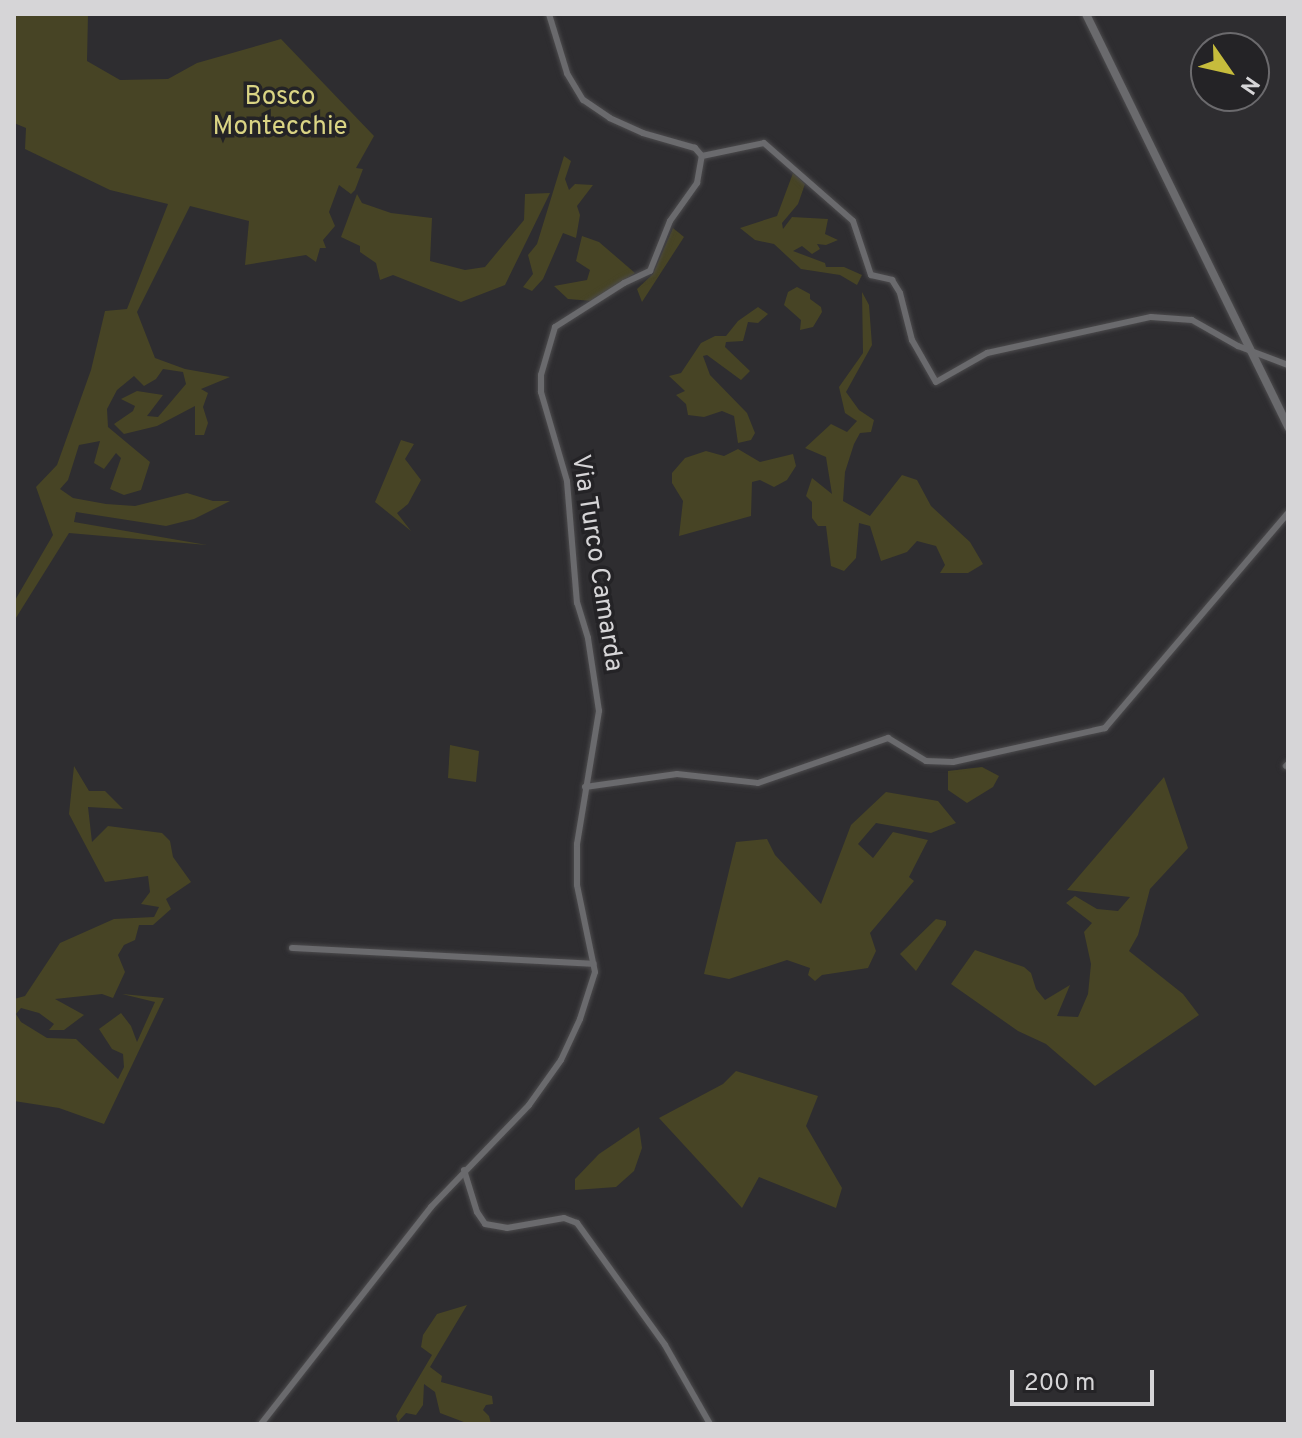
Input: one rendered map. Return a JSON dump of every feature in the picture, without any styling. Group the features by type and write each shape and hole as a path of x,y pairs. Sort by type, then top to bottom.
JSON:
{"main road":[{"path":"1086,14 1288,427"}],"street":[{"path":"549,14 567,73 583,100 610,118 643,133 695,148 702,156 764,143 853,221 871,275 892,280 900,293 912,340 936,382 987,353 1088,328 1151,317 1192,320 1288,365"},
{"name":"Via Turco Camarda","path":"261,1424 464,1170 529,1105 561,1060 580,1019 594,964 577,885 577,833 599,711 588,638 577,603 567,481 541,392 541,375 555,327 624,283 650,271 670,221 697,183 702,156"},
{"path":"585,787 677,774 758,783 888,738 926,761 953,762 1105,728 1288,513"},
{"path":"292,948 594,964"},
{"path":"464,1170 477,1212 485,1224 507,1228 564,1218 577,1223 665,1345 710,1424"}],"green space":[{"name":"Bosco Montecchie","path":"14,14 88,14 87,61 120,80 168,79 197,63 281,39 374,136 356,168 363,169 355,190 351,194 339,185 329,212 335,226 323,240 326,248 320,248 316,262 306,255 245,265 249,221 190,206 137,312 155,358 185,369 230,377 201,389 208,393 203,407 208,423 204,435 195,435 195,406 157,426 124,434 114,424 133,411 135,406 121,399 137,391 163,395 147,416 158,417 186,384 183,372 163,369 156,379 144,386 134,376 117,390 107,409 108,427 150,462 141,490 124,495 110,489 121,458 116,453 104,469 94,463 100,441 79,445 68,480 60,489 73,498 106,504 135,506 187,493 213,501 230,501 194,519 166,526 76,512 74,522 207,545 69,533 14,621 14,602 53,535 36,487 57,465 91,370 105,311 127,309 168,204 110,190 25,149 26,128 14,123"},
{"path":"564,156 571,161 565,179 569,190 575,184 593,185 577,206 580,215 576,238 563,233 543,279 532,291 523,287 533,274 528,255 537,244"},
{"path":"793,173 805,184 798,204 782,223 783,229 792,217 828,219 825,234 838,240 826,245 817,244 820,249 812,254 802,246 793,251 825,263 826,267 844,267 862,275 857,285 840,275 801,269 774,244 755,240 740,228 777,216"},
{"path":"550,193 505,285 461,302 393,275 380,280 376,263 360,252 360,246 341,237 357,194 362,203 391,213 432,218 430,261 465,270 485,267 524,220 525,194"},
{"path":"673,228 684,237 642,302 637,289 653,274"},
{"path":"582,236 599,242 635,273 592,301 568,299 554,286 587,280 590,270 576,261"},
{"path":"797,287 810,294 810,299 821,307 822,312 813,327 800,330 801,320 784,305 788,292"},
{"path":"862,292 869,305 872,345 846,392 859,410 874,420 871,432 860,433 854,444 845,472 843,501 870,516 902,475 917,480 931,506 970,542 983,564 968,573 940,573 945,565 936,546 917,541 907,552 881,561 870,526 859,523 856,558 844,571 831,566 826,526 818,526 812,518 812,502 806,496 812,478 832,494 826,457 805,448 831,424 847,432 857,421 845,413 839,387 863,353"},
{"path":"758,307 768,314 758,323 748,322 743,341 726,342 725,347 750,371 741,380 707,355 703,356 710,375 747,413 755,433 751,440 738,443 734,416 722,411 704,417 688,415 686,404 676,395 685,391 669,376 681,373 701,343 715,336 726,336 738,321"},
{"path":"401,440 414,444 405,459 421,480 408,504 397,513 411,531 375,502"},
{"path":"738,449 760,462 793,454 796,466 787,480 774,487 760,480 752,482 751,516 679,536 683,501 672,483 672,473 685,458 706,451 724,456"},
{"path":"450,745 479,751 476,782 448,778"},
{"path":"74,766 89,791 105,791 123,809 88,807 92,842 108,826 162,833 170,841 173,857 191,882 166,899 171,909 153,925 139,925 135,940 124,945 118,955 125,972 113,998 102,994 55,999 84,1015 64,1030 49,1030 54,1024 39,1013 21,1008 16,1014 21,1022 47,1038 76,1039 118,1079 124,1067 123,1054 112,1049 99,1029 121,1013 131,1026 137,1042 155,1002 122,994 164,998 104,1124 59,1108 14,1101 14,999 25,996 60,943 114,919 154,917 159,907 141,904 150,892 148,876 105,882 69,814"},
{"path":"982,767 999,776 993,787 967,803 948,790 948,771"},
{"path":"1164,777 1188,848 1150,889 1138,935 1129,951 1183,994 1199,1015 1095,1086 1046,1044 1018,1031 951,984 975,950 1024,967 1031,973 1036,989 1045,1000 1070,985 1057,1016 1078,1017 1088,994 1091,964 1084,932 1092,923 1066,903 1075,896 1097,909 1118,911 1130,897 1067,890"},
{"path":"886,792 938,801 956,823 931,833 876,823 858,844 873,858 893,832 928,840 909,877 914,881 870,933 876,951 868,968 822,975 815,981 808,975 810,968 787,960 729,979 704,974 736,842 767,839 775,855 821,904 851,825"},
{"path":"936,919 946,921 946,925 916,971 900,954"},
{"path":"736,1071 818,1096 806,1126 842,1188 836,1208 759,1177 742,1208 659,1118 723,1084"},
{"path":"639,1127 642,1148 634,1171 616,1187 575,1190 575,1179 599,1154"},
{"path":"467,1305 430,1367 442,1376 441,1382 492,1396 493,1404 486,1405 483,1410 491,1424 469,1424 440,1413 435,1392 424,1384 423,1405 416,1415 406,1413 398,1422 396,1416 432,1355 421,1347 423,1335 437,1314"}]}
